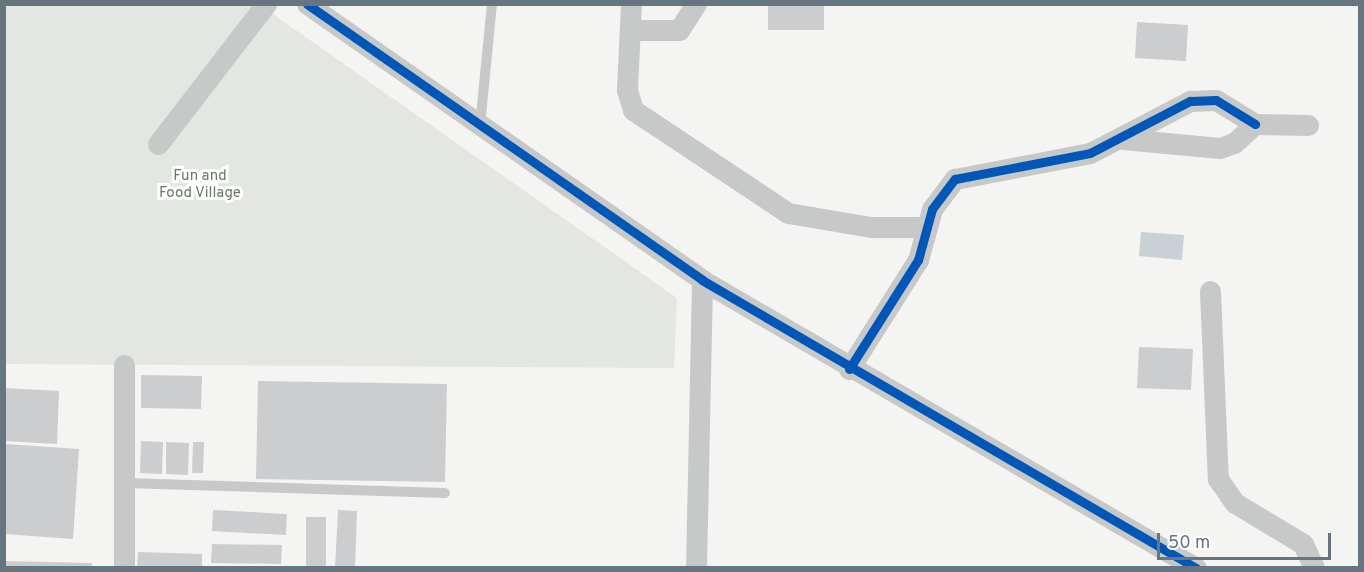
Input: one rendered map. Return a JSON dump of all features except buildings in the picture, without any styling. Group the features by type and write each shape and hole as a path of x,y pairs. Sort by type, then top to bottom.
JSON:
{"street":[{"path":"158,144 266,4"},
{"path":"307,4 702,280 849,369 1196,567"},
{"path":"631,4 627,90 633,110 753,193 806,218 871,227 927,227"},
{"path":"631,30 679,30 696,4"},
{"path":"849,369 918,260 938,197 966,173 1080,156 1123,139 1173,108 1204,99 1255,124 1308,126"},
{"path":"1123,139 1220,148 1234,143 1255,124"},
{"path":"696,567 702,280"},
{"path":"1210,291 1218,479 1235,503 1303,544 1314,567"},
{"path":"124,365 124,567"}],"lane":[{"path":"480,127 492,4"},
{"path":"125,483 445,493"}],"green space":[{"name":"Fun and Food Village","path":"5,5 260,5 677,298 674,368 5,364"}],"shaded area":[{"path":"1141,232 1184,235 1182,260 1139,256"}],"cycle path":[{"path":"307,4 702,280 1196,568"},
{"path":"849,369 918,260 932,209 955,179 1090,153 1190,101 1216,100 1255,124"}]}
